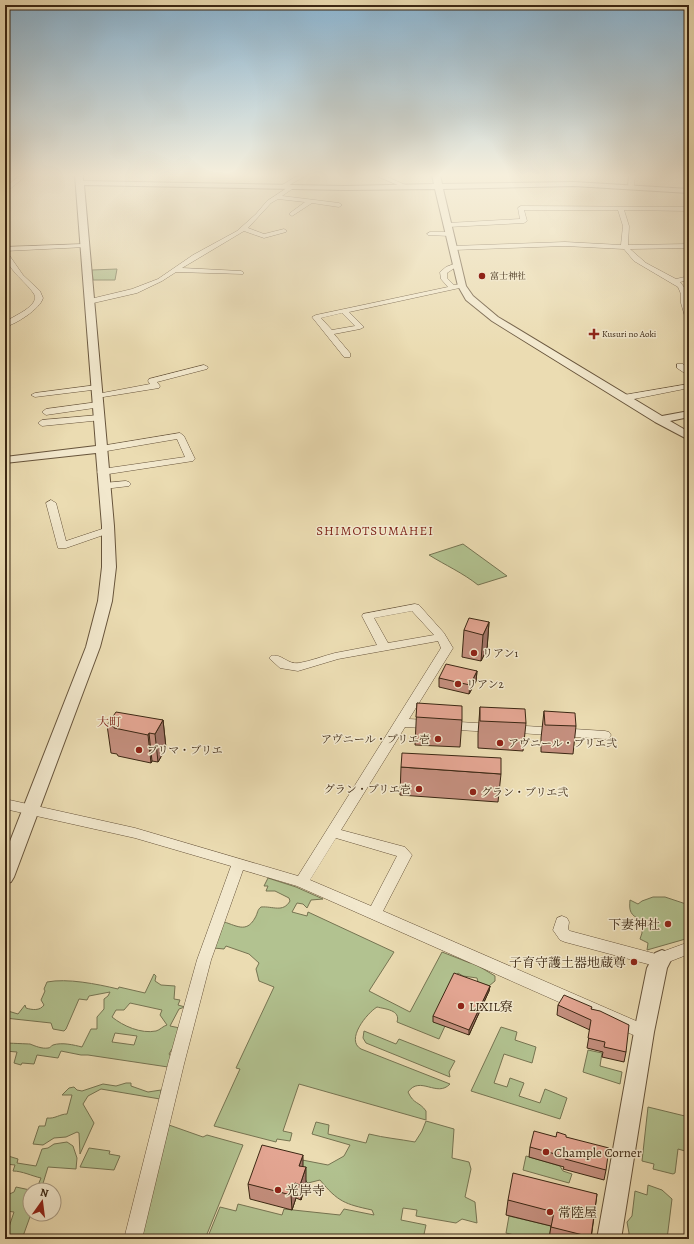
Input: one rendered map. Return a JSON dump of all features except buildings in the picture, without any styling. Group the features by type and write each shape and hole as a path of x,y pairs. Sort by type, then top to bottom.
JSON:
{"street":[{"path":"5,876 93,647 104,608 109,567 108,530 83,233"},
{"path":"89,302 141,289 177,270 195,256 235,233"},
{"path":"256,233 264,236 276,233"},
{"path":"450,233 456,264 457,287"},
{"path":"626,233 623,240 625,247 636,260 675,281 683,289 685,306 689,318"},
{"path":"453,248 565,244 625,247 689,246"},
{"path":"5,249 84,246"},
{"path":"5,253 20,276 37,293 39,298 38,302 31,309 5,325"},
{"path":"456,264 443,272 444,280 457,287 495,319 689,437"},
{"path":"177,270 241,273"},
{"path":"675,281 689,278"},
{"path":"347,356 330,332 316,317 345,312 399,298 457,287"},
{"path":"330,332 360,327 345,312"},
{"path":"680,366 689,374"},
{"path":"46,412 98,402 156,386 152,382 204,367"},
{"path":"624,398 689,386"},
{"path":"35,394 98,402"},
{"path":"42,423 98,402"},
{"path":"659,420 689,414"},
{"path":"5,460 180,436 190,459 102,472"},
{"path":"104,486 126,484"},
{"path":"51,503 62,546 108,530"},
{"path":"300,882 402,723 447,648 440,636 415,607 367,616 384,647"},
{"path":"275,658 284,665 298,668 337,656 440,636"},
{"path":"402,723 605,735"},
{"path":"5,804 135,833 300,882 644,1032"},
{"path":"331,832 400,851 405,855 374,913"},
{"path":"133,1239 159,1126 207,952 239,863"},
{"path":"562,922 560,930 565,936 661,960 689,948"},
{"path":"609,1239 644,1032 661,960"}],"green space":[{"path":"117,269 115,280 93,280 92,270"},
{"path":"463,544 507,576 478,585 429,555"},
{"path":"268,878 296,887 323,899 311,900 307,908 303,904 297,903 292,912 307,916 308,912 394,952 369,991 410,1012 442,952 470,963 472,962 495,976 495,981 489,986 478,982 477,978 463,976 458,973 454,978 445,1026 439,1039 397,1022 398,1018 395,1013 388,1009 377,1007 363,1021 356,1033 355,1039 357,1045 361,1049 450,1084 445,1088 440,1089 418,1086 413,1087 408,1092 412,1099 426,1111 426,1120 299,1084 283,1131 292,1133 290,1141 277,1139 276,1142 214,1126 240,1069 236,1068 274,987 259,981 256,969 259,963 249,954 226,946 224,949 214,948 221,921 244,927 252,923 261,907 281,908 287,905 290,901 289,898 275,891 266,891 268,886 264,886"},
{"path":"653,897 665,897 689,905 689,938 647,950 648,943 640,939 642,933 641,920 632,914 630,900 638,904"},
{"path":"154,974 156,976 155,981 161,985 175,986 174,999 180,1000 178,1005 185,1007 179,1009 170,1026 180,1028 174,1049 172,1049 169,1054 172,1058 168,1067 61,1051 58,1058 37,1055 34,1064 22,1063 21,1065 14,1063 17,1052 5,1051 5,1043 30,1044 43,1048 49,1048 53,1045 60,1044 82,1047 91,1029 97,1029 97,1017 104,1009 104,999 110,992 89,996 87,1000 79,999 64,1031 53,1029 51,1023 5,1018 5,1012 8,1011 18,1014 25,1005 26,1008 33,1010 42,1007 44,1005 41,1000 47,982 82,982 118,989 119,987 145,993","holes":["130,1003 162,1010 160,1015 167,1025 156,1031 150,1032 127,1026 112,1017 116,1010 124,1010","115,1033 137,1036 134,1045 112,1042"]},
{"path":"501,1027 517,1032 515,1040 536,1047 532,1063 504,1054 494,1083 507,1087 510,1078 524,1083 519,1096 540,1103 545,1089 567,1098 560,1119 471,1091"},
{"path":"364,1031 396,1044 399,1039 455,1061 449,1072 450,1077 366,1043 363,1038"},
{"path":"588,1050 602,1053 600,1066 622,1072 620,1084 583,1072"},
{"path":"131,1083 131,1086 148,1092 161,1090 160,1099 101,1089 88,1096 83,1104 94,1123 80,1154 79,1133 77,1132 66,1137 54,1138 43,1145 33,1144 39,1126 45,1126 47,1118 67,1114 72,1095 62,1095 69,1088 74,1087 77,1090 82,1091 103,1084 116,1086"},
{"path":"648,1107 689,1117 689,1147 685,1151 678,1149 675,1173 673,1174 653,1169 654,1164 642,1161"},
{"path":"426,1121 454,1129 452,1158 469,1162 471,1169 465,1197 475,1202 477,1223 462,1219 456,1223 416,1216 417,1210 403,1208 401,1220 426,1225 423,1239 207,1239 220,1207 236,1211 238,1204 282,1215 284,1209 340,1215 344,1209 374,1215 372,1210 348,1204 337,1198 320,1180 308,1183 303,1178 297,1159 328,1165 344,1156 350,1145 312,1134 316,1122 329,1125 328,1134 366,1143 369,1134 415,1142"},
{"path":"169,1125 203,1137 207,1135 243,1145 205,1239 141,1239"},
{"path":"67,1142 73,1146 77,1158 76,1169 48,1167 43,1182 39,1182 41,1178 13,1171 15,1165 5,1164 5,1155 18,1159 17,1163 36,1166 42,1149 48,1148 54,1144"},
{"path":"89,1148 110,1151 109,1154 120,1156 114,1170 80,1167"},
{"path":"526,1156 560,1166 563,1171 572,1174 569,1183 523,1170"},
{"path":"648,1185 662,1190 672,1199 667,1239 628,1239 629,1233 627,1222 632,1216 635,1191 647,1195"},
{"path":"16,1187 22,1188 22,1222 28,1222 22,1239 5,1239 14,1212 6,1211 5,1213 5,1196 14,1192"},
{"path":"509,1216 551,1226 549,1239 531,1239 506,1233"}],"place":[{"name":"富士神社","path":"482,276"},
{"name":"Kusuri no Aoki","path":"594,334"},
{"name":"リアン1","path":"474,653"},
{"name":"リアン2","path":"458,684"},
{"name":"アヴニール・ブリエ壱","path":"438,739"},
{"name":"アヴニール・ブリエ弐","path":"500,743"},
{"name":"プリマ・ブリエ","path":"139,750"},
{"name":"グラン・ブリエ壱","path":"419,789"},
{"name":"グラン・ブリエ弐","path":"473,792"},
{"name":"下妻神社","path":"668,924"},
{"name":"子育守護土器地蔵尊","path":"634,962"},
{"name":"LIXIL寮","path":"461,1006"},
{"name":"Chample Corner","path":"546,1152"},
{"name":"光岸寺","path":"278,1190"},
{"name":"常陸屋","path":"550,1212"}],"district":[{"name":"SHIMOTSUMAHEI","path":"375,530"},
{"name":"大町","path":"109,722"}]}
